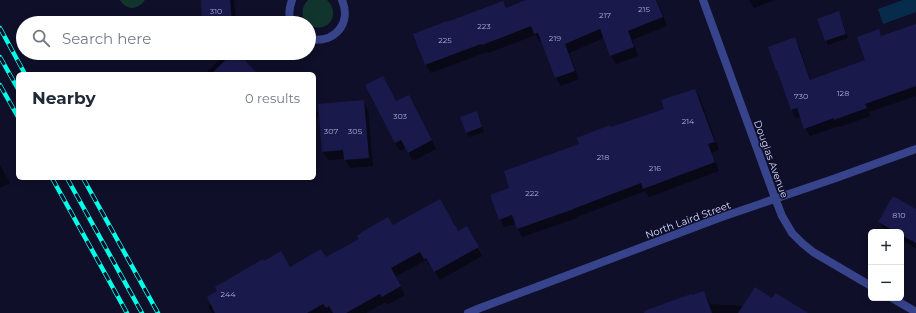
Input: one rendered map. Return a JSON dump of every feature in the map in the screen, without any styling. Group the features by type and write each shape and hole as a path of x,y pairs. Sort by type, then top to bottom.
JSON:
{"street":[{"path":"289,16 292,0"},
{"path":"316,41 326,39 334,35 341,28 344,20 344,0"},
{"name":"Douglas Avenue","path":"703,0 782,216 792,233 802,243 814,252 868,284"},
{"name":"North Laird Street","path":"468,313 719,218 916,149"},
{"path":"897,301 916,312"}],"green space":[{"path":"120,0 145,0 139,6 132,8 123,4"},
{"path":"308,0 327,0 333,11 333,17 327,25 316,27 316,16 303,16 302,11"}],"water":[{"path":"903,0 916,0 916,12 883,24 878,9"}],"building":[{"path":"201,0 230,0 231,16 202,16"},
{"path":"526,0 656,0 663,17 628,31 634,47 610,56 600,29 565,44 575,71 555,78 538,33 534,34 531,26 425,65 413,34 503,1 506,8"},
{"path":"839,11 846,34 825,41 817,19"},
{"path":"916,24 916,86 865,104 867,108 804,129 797,108 791,110 768,47 795,37 810,80 865,60 857,37 879,29 881,36"},
{"path":"226,60 245,60 256,72 213,72"},
{"path":"383,76 396,101 409,95 432,140 408,153 401,140 395,143 365,85"},
{"path":"695,89 715,142 708,144 715,162 643,189 641,183 517,229 512,215 499,220 490,195 509,188 504,171 579,144 577,138 579,137 610,125 611,127 664,109 661,100"},
{"path":"364,100 369,158 344,160 343,150 322,152 318,104"},
{"path":"477,111 482,127 466,133 460,117"},
{"path":"893,196 916,209 916,243 904,237 904,229 891,229 878,222"},
{"path":"440,199 458,231 467,226 479,247 434,272 426,258 424,259 420,252 391,268 401,286 382,297 380,294 346,313 333,313 329,306 326,308 323,304 307,313 215,313 207,297 217,291 215,287 263,259 264,261 281,251 290,267 321,249 326,257 359,239 357,236 362,232 388,217 393,225"},
{"path":"755,287 772,298 776,293 808,313 738,313"},
{"path":"704,291 712,313 644,313 644,311 691,294"}],"railway":[{"path":"0,28 16,57"},
{"path":"0,57 16,85"},
{"path":"17,60 24,72"},
{"path":"0,85 16,113"},
{"path":"53,180 127,313"},
{"path":"68,180 142,313"},
{"path":"84,180 158,313"}]}
